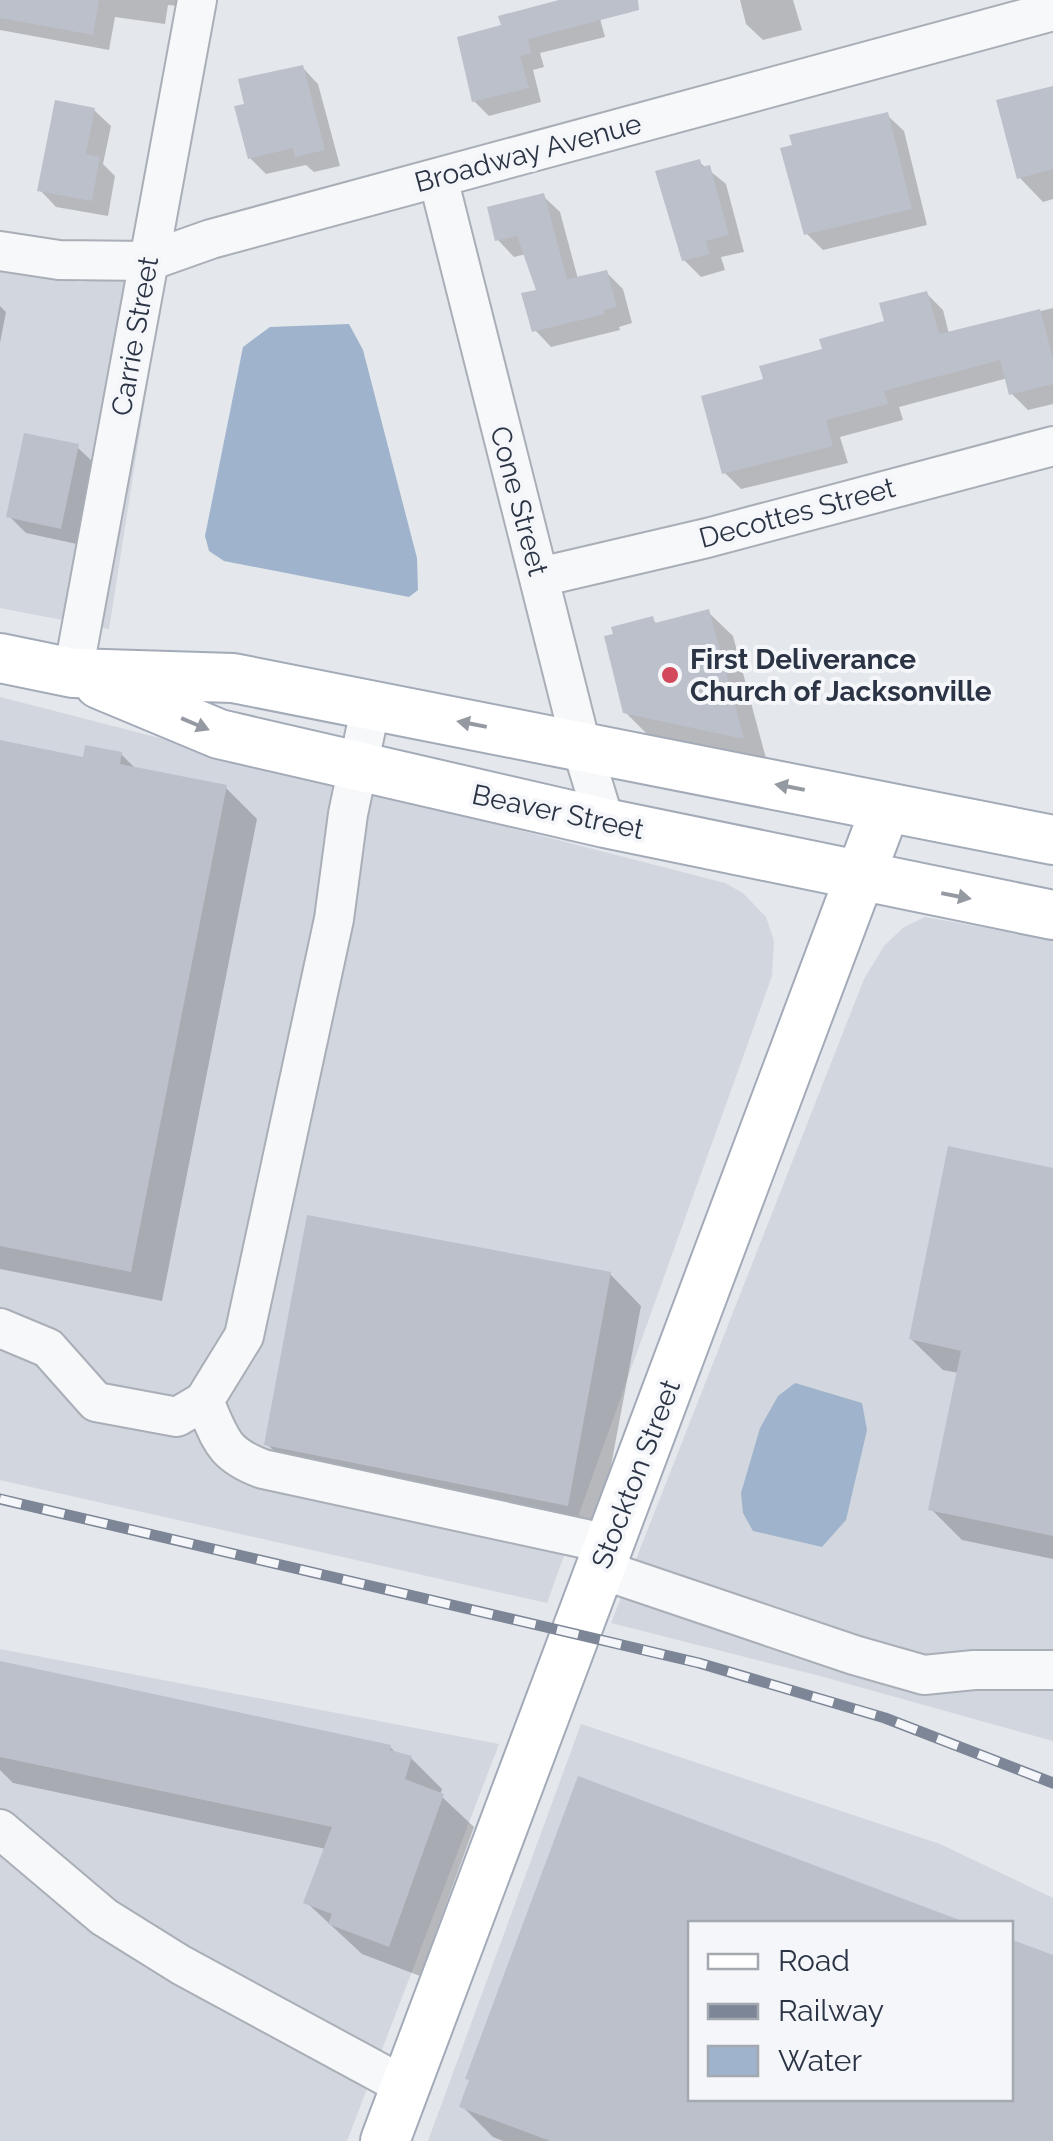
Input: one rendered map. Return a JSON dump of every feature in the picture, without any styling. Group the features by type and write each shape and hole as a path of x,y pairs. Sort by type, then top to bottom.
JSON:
{"main road":[{"name":"Beaver Street","path":"0,658 72,673 233,678 1053,840"},
{"name":"Beaver Street","path":"72,673 219,734 605,822 1053,915"},
{"name":"Stockton Street","path":"385,2141 886,806"}],"street":[{"name":"Carrie Street","path":"72,673 197,0"},
{"name":"Broadway Avenue","path":"0,250 59,260 149,261 211,238 1053,11"},
{"name":"Cone Street","path":"438,178 581,745 605,822"},
{"name":"Decottes Street","path":"540,577 706,538 1053,446"},
{"path":"0,1328 48,1348 96,1402 177,1417 204,1401 244,1336 334,919 370,705"},
{"path":"204,1401 220,1438 235,1458 263,1469 604,1557 924,1676 974,1670 1053,1670"},
{"path":"0,1829 120,1926 181,1965 406,2087"}],"shaded area":[{"path":"0,267 80,282 165,272 109,629 0,608"},
{"path":"0,697 725,883 743,893 766,917 774,941 772,976 547,1603 0,1480"},
{"path":"925,917 1053,940 1053,1741 611,1623 864,979 884,946 904,927"},
{"path":"0,1649 499,1744 347,2141 0,2141"},
{"path":"581,1724 940,1844 1053,1898 1053,2141 428,2141"}],"water":[{"path":"349,324 363,350 417,558 418,590 409,597 224,561 209,551 205,536 243,347 270,327"},
{"path":"795,1383 862,1403 867,1430 846,1520 822,1547 753,1531 743,1513 741,1493 760,1428 778,1396"}],"building":[{"path":"0,0 99,0 93,35 0,18"},
{"path":"559,0 638,0 639,10 528,39 531,53 520,56 529,88 472,102 457,37 501,25 498,16"},
{"path":"303,65 325,150 295,157 293,148 248,159 234,106 244,104 238,79"},
{"path":"1053,86 1053,169 1017,179 996,100"},
{"path":"55,100 95,108 86,154 100,157 92,201 37,191"},
{"path":"888,112 912,209 804,235 780,148 792,145 789,135"},
{"path":"700,159 702,167 710,165 729,235 706,241 710,254 682,261 655,171"},
{"path":"544,193 567,279 607,270 617,307 604,310 605,314 532,332 521,293 536,290 517,236 495,241 487,207"},
{"path":"927,291 939,334 1040,309 1053,359 1053,384 1009,395 1000,360 884,391 888,404 826,420 833,446 722,474 701,396 763,379 759,366 822,349 819,339 884,321 879,303"},
{"path":"24,433 79,444 61,529 6,517"},
{"name":"First Deliverance Church of Jacksonville","path":"709,609 744,739 623,713 604,636 613,634 611,627 653,616 655,623"},
{"path":"0,740 83,757 85,745 122,752 120,764 227,785 131,1272 0,1246"},
{"path":"948,1146 1053,1168 1053,1536 928,1510 961,1351 909,1339"},
{"path":"307,1215 611,1272 568,1506 264,1445"},
{"path":"0,1661 391,1745 390,1750 412,1756 405,1779 444,1794 389,1947 328,1924 332,1914 303,1903 332,1827 0,1757"},
{"path":"578,1776 962,1921 688,1921 688,2101 1013,2101 1013,1940 1053,1955 1053,2141 550,2141 459,2107 469,2080 465,2079"}],"railway":[{"path":"0,1499 699,1663 885,1718 1053,1783"}],"place":[{"name":"First Deliverance Church of Jacksonville","path":"670,675"}]}
